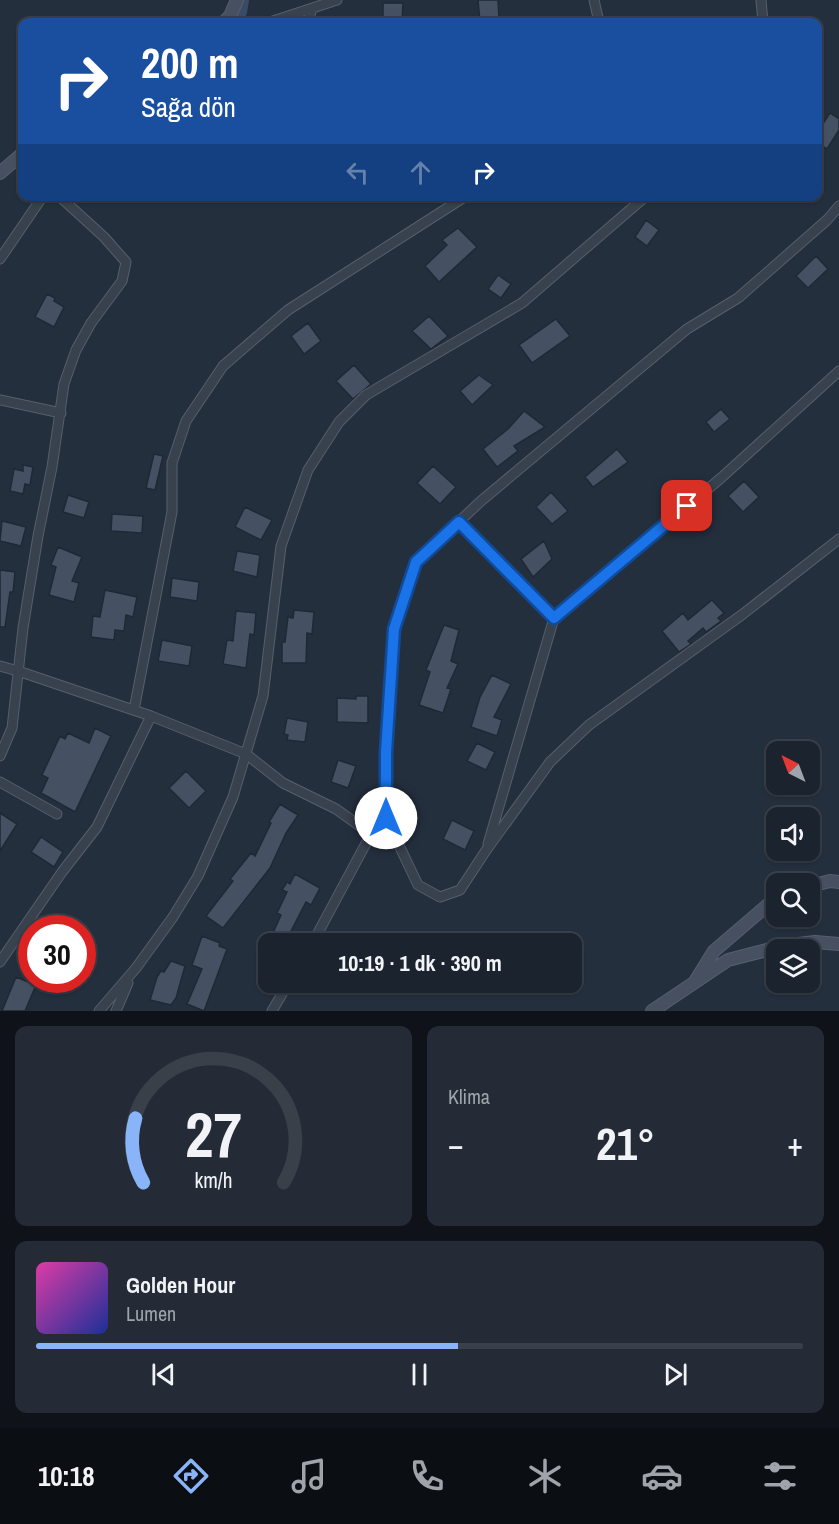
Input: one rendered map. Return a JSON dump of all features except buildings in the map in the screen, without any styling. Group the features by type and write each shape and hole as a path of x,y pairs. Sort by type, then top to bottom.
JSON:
{"street":[{"path":"228,18 237,0"},
{"path":"282,18 337,0"},
{"path":"594,0 598,18"},
{"path":"761,0 763,18"},
{"path":"309,18 312,8"},
{"path":"0,173 18,157"},
{"path":"0,259 40,201"},
{"path":"1,750 12,728 36,547 61,414 64,384 76,350 91,323 122,281 126,262 105,237 65,201"},
{"path":"134,710 172,512 172,463 186,421 223,366 288,309 450,201"},
{"path":"99,1011 136,968 173,916 198,876 233,797 263,696 281,546 308,470 339,422 366,395 522,303 640,201"},
{"path":"839,206 827,220 738,298 687,329 481,501 416,562 394,629 386,752 386,818 418,885 440,897 460,890 550,762 589,726 743,614 839,539"},
{"path":"487,849 554,618 721,478 839,371"},
{"path":"0,400 61,414"},
{"path":"459,522 554,618"},
{"path":"0,666 18,670 151,716 246,754 284,783 336,809 372,834"},
{"path":"1,957 97,827 151,716"},
{"path":"0,782 57,814"},
{"path":"318,933 372,834 386,818"},
{"path":"820,884 839,882"},
{"path":"693,983 714,951 766,906"},
{"path":"652,1011 728,960 782,946 815,942 839,944"},
{"path":"116,1011 136,968"},
{"path":"272,1011 283,993"}],"waterway":[{"path":"237,18 241,12 243,0"}],"route":[{"path":"386,818 386,752 394,629 416,562 459,522 554,618 687,506"}]}
